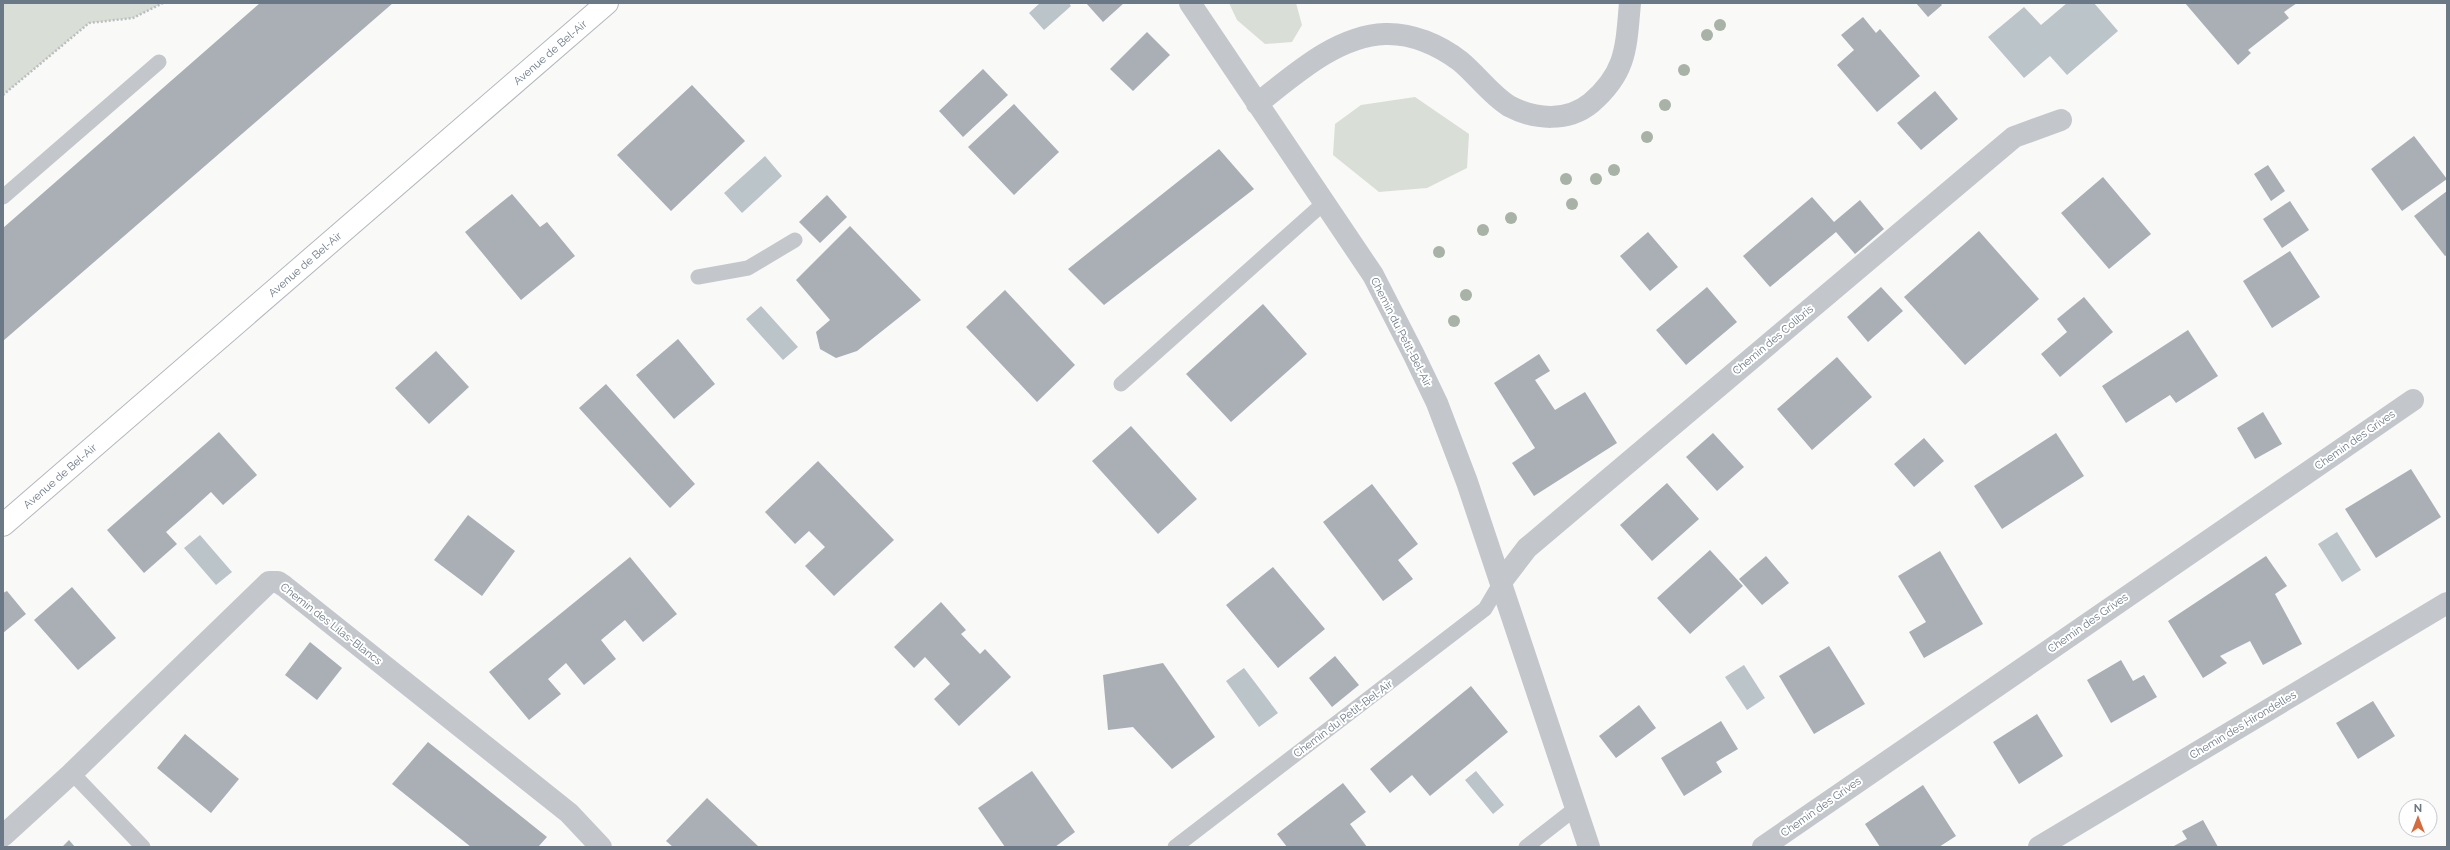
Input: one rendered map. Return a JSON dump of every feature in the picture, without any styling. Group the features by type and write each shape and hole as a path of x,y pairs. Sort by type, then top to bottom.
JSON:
{"street":[{"name":"Avenue de Bel-Air","path":"3,525 607,3"},
{"name":"Chemin du Petit-Bel-Air","path":"1190,3 1373,275 1434,396 1467,482 1502,582 1589,847"},
{"path":"1257,104 1299,71 1339,47 1361,37 1386,34 1421,39 1438,47 1460,61 1508,105 1532,116 1552,118 1581,111 1607,89 1620,68 1626,46 1630,3"},
{"name":"Chemin des Colibris","path":"1502,582 1527,548 2014,137 2061,120"},
{"name":"Chemin des Grives","path":"1763,847 2413,400"},
{"name":"Chemin des Lilas-Blancs","path":"3,836 72,773 261,587 268,582 278,582 569,813 601,847"},
{"name":"Chemin des Hirondelles","path":"2039,847 2447,603"}],"lane":[{"path":"3,197 159,62"},
{"path":"1121,384 1325,202"},
{"path":"698,277 748,268 795,240"},
{"name":"Chemin du Petit-Bel-Air","path":"1175,847 1485,610 1502,582"},
{"path":"72,773 143,847"},
{"path":"1526,847 1576,808"}],"path":[{"path":"3,95 89,23 133,18 163,3"}],"shaded area":[{"path":"3,3 163,3 133,18 89,23 3,95"},
{"path":"1040,3 1069,3 1071,6 1044,30 1029,13"},
{"path":"1229,3 1296,3 1302,25 1292,42 1265,44 1237,20"},
{"path":"2067,3 2094,3 2118,31 2067,75 2050,56 2024,78 1988,37 2024,7 2041,25"},
{"path":"1415,97 1469,134 1467,168 1427,188 1379,192 1333,155 1335,124 1361,105"},
{"path":"765,156 782,176 742,213 724,193"},
{"path":"761,306 798,347 783,360 746,319"},
{"path":"2337,532 2361,570 2342,582 2318,544"},
{"path":"200,535 232,572 216,585 184,548"},
{"path":"1744,665 1765,698 1747,710 1725,677"},
{"path":"1244,668 1278,713 1259,727 1226,681"},
{"path":"1476,771 1504,805 1493,814 1465,780"}],"building":[{"path":"260,3 393,3 3,341 3,228"},
{"path":"1086,3 1124,3 1103,22"},
{"path":"1916,3 1940,3 1942,5 1928,17"},
{"path":"2185,3 2297,3 2284,12 2289,18 2248,50 2251,53 2238,65"},
{"path":"1863,17 1876,33 1880,29 1920,76 1877,112 1837,65 1854,50 1841,35"},
{"path":"1147,32 1170,55 1133,91 1110,69"},
{"path":"983,69 1008,95 963,137 939,111"},
{"path":"692,85 745,141 671,211 617,155"},
{"path":"1935,91 1958,119 1921,150 1897,123"},
{"path":"1014,104 1059,152 1014,195 968,147"},
{"path":"2414,136 2447,179 2402,211 2371,169"},
{"path":"1219,149 1254,189 1104,305 1068,269"},
{"path":"2268,165 2285,191 2271,201 2254,174"},
{"path":"2103,177 2151,234 2109,269 2061,213"},
{"path":"2447,191 2447,255 2445,256 2414,216"},
{"path":"512,194 540,227 547,222 575,256 521,300 465,232"},
{"path":"827,195 847,217 820,243 799,222"},
{"path":"1812,197 1834,222 1860,200 1884,229 1855,254 1836,232 1770,287 1743,256"},
{"path":"2290,201 2309,230 2282,248 2263,219"},
{"path":"850,226 921,300 857,351 836,358 820,349 816,332 830,320 796,280"},
{"path":"1979,231 2039,299 1965,365 1904,297"},
{"path":"1648,232 1678,267 1650,291 1620,256"},
{"path":"2290,251 2320,297 2272,328 2243,281"},
{"path":"1707,287 1737,322 1686,365 1656,330"},
{"path":"1881,287 1903,311 1868,342 1847,317"},
{"path":"1005,290 1075,365 1037,402 966,327"},
{"path":"2084,297 2113,332 2060,377 2041,354 2067,332 2057,319"},
{"path":"1263,304 1307,354 1231,422 1186,374"},
{"path":"2188,330 2218,376 2176,403 2170,395 2126,423 2102,386"},
{"path":"678,339 715,384 674,419 636,375"},
{"path":"436,351 469,387 429,424 395,388"},
{"path":"1539,354 1550,371 1535,380 1555,410 1585,392 1617,443 1534,496 1512,463 1535,448 1494,383"},
{"path":"1837,357 1872,397 1812,450 1777,409"},
{"path":"606,384 695,484 670,508 579,408"},
{"path":"2263,412 2282,444 2255,459 2237,428"},
{"path":"1131,426 1197,499 1158,534 1092,461"},
{"path":"219,432 257,475 223,505 211,492 166,532 177,544 144,573 107,530"},
{"path":"1713,433 1744,467 1717,491 1686,457"},
{"path":"2056,433 2084,476 2002,529 1974,486"},
{"path":"1924,438 1944,461 1914,487 1894,464"},
{"path":"818,461 894,540 834,596 805,566 825,547 809,531 795,544 765,512"},
{"path":"2411,469 2441,517 2376,558 2345,509"},
{"path":"1667,483 1699,519 1652,561 1620,525"},
{"path":"1372,484 1418,544 1398,560 1413,579 1383,601 1323,522"},
{"path":"468,515 515,551 482,596 434,560"},
{"path":"1710,550 1743,586 1690,634 1657,598"},
{"path":"1940,551 1983,624 1924,658 1909,632 1926,622 1898,576"},
{"path":"1766,556 1789,583 1762,605 1739,579"},
{"path":"2266,556 2287,586 2275,594 2302,644 2263,665 2250,641 2220,656 2227,663 2203,678 2168,621"},
{"path":"630,557 677,614 643,642 625,620 601,640 616,659 584,685 566,663 548,679 561,694 529,720 489,672"},
{"path":"1273,567 1325,629 1278,668 1226,605"},
{"path":"72,587 116,638 78,670 34,620"},
{"path":"7,591 26,614 3,633 3,593"},
{"path":"941,602 966,630 961,634 980,654 985,649 1011,677 959,726 934,699 950,684 925,657 914,668 894,647"},
{"path":"310,642 342,668 317,700 285,675"},
{"path":"1829,646 1865,704 1814,734 1779,676"},
{"path":"1335,656 1359,685 1332,707 1309,678"},
{"path":"2121,660 2133,681 2144,675 2157,697 2111,723 2087,680"},
{"path":"1163,663 1215,737 1172,769 1133,727 1108,730 1103,675"},
{"path":"1471,686 1508,732 1430,796 1412,775 1390,793 1370,769"},
{"path":"2373,701 2395,736 2358,759 2336,723"},
{"path":"1639,705 1656,728 1616,758 1599,736"},
{"path":"2037,714 2063,756 2019,784 1993,742"},
{"path":"1721,721 1738,749 1716,762 1722,772 1684,796 1661,758"},
{"path":"185,734 239,779 211,813 157,768"},
{"path":"428,742 547,837 538,847 471,847 392,784"},
{"path":"1032,771 1075,832 1055,847 1005,847 978,808"},
{"path":"1343,783 1366,812 1350,824 1367,847 1287,847 1277,834"},
{"path":"1923,785 1956,836 1939,847 1880,847 1865,824"},
{"path":"707,798 759,847 673,847 666,841"},
{"path":"2203,820 2218,847 2172,847 2187,839 2182,831"},
{"path":"69,840 75,847 62,847"}]}
